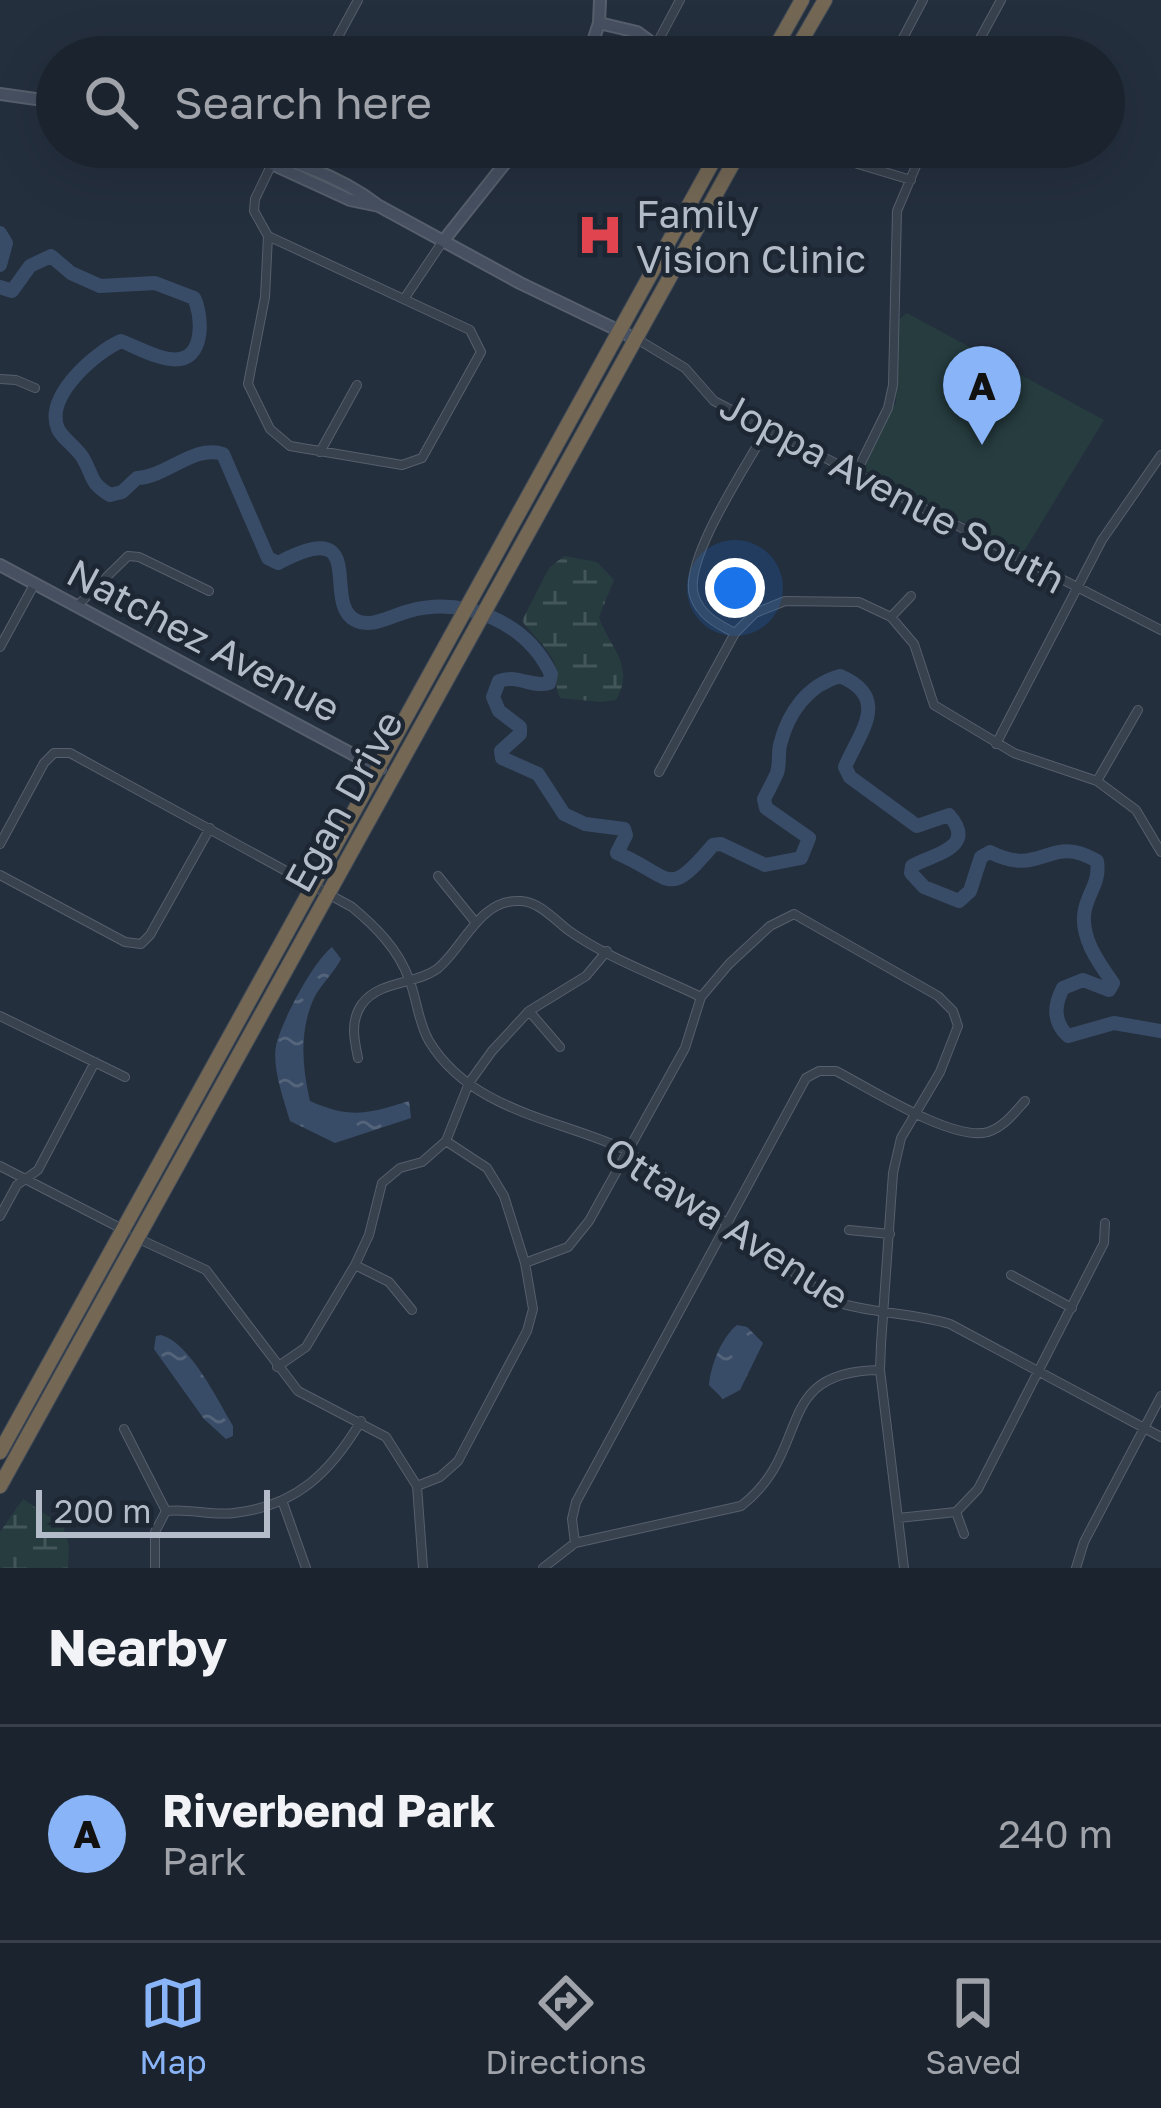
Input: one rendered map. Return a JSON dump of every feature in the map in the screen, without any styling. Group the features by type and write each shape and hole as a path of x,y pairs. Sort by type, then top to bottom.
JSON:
{"highway":[{"path":"785,36 803,0"},
{"path":"804,36 825,0"},
{"name":"Egan Drive","path":"0,1452 130,1234 323,889 629,335 711,168"},
{"name":"Egan Drive","path":"323,889 380,769 629,335 694,235 728,168"},
{"name":"Egan Drive","path":"0,1486 130,1234"}],"street":[{"path":"338,36 358,0"},
{"path":"595,36 599,0"},
{"path":"661,36 680,0"},
{"path":"903,36 923,0"},
{"path":"981,36 1001,0"},
{"path":"599,23 643,36"},
{"path":"0,94 36,99"},
{"path":"268,236 265,297 248,384 276,437 290,446 402,464 422,458 481,352 470,330 268,236 259,224 254,200 269,168"},
{"path":"296,168 629,335"},
{"path":"404,299 501,168"},
{"path":"871,168 911,180"},
{"path":"855,476 893,386 897,212 915,168"},
{"name":"Joppa Avenue South","path":"629,335 686,368 714,401 766,430 1158,628"},
{"path":"0,379 35,388"},
{"path":"320,452 357,385"},
{"path":"735,633 703,612 692,592 694,565 766,430"},
{"path":"996,743 1102,540 1161,455"},
{"path":"77,606 128,556 209,591"},
{"name":"Natchez Avenue","path":"0,565 380,769"},
{"path":"0,646 34,583"},
{"path":"891,617 911,596"},
{"path":"659,772 735,633 755,613 785,601 859,602 891,617 914,644 934,705 1036,762 1097,782 1136,810 1161,852"},
{"path":"1158,628 1161,614"},
{"path":"1097,782 1138,710"},
{"name":"Ottawa Avenue","path":"0,844 44,763 54,753 70,753 323,889 384,935 410,979 428,1039 469,1083 525,1116 628,1151 833,1301 950,1324 1161,1438"},
{"path":"0,875 125,942 141,944 151,935 211,827"},
{"path":"437,876 476,923"},
{"path":"358,1058 353,1026 360,1007 375,993 424,977 442,965 476,923 500,905 519,900 539,907 573,933 701,997"},
{"path":"525,1263 568,1247 589,1221 685,1048 701,997 770,926 794,914 938,996 953,1011 958,1026 940,1072 901,1138 893,1173 883,1312 880,1370 904,1568"},
{"path":"277,1366 306,1347 355,1264 369,1234 382,1183 400,1168 422,1162 446,1142 469,1083 529,1011 586,976 607,951"},
{"path":"529,1011 560,1047"},
{"path":"0,1016 125,1077"},
{"path":"0,1216 17,1185 38,1170 95,1062"},
{"path":"575,1543 576,1502 806,1078 819,1071 836,1071 959,1132 986,1133 1007,1122 1025,1101"},
{"path":"417,1486 440,1477 458,1461 527,1331 533,1309 525,1263 504,1196 487,1168 446,1142"},
{"path":"0,1166 206,1270 298,1390 386,1437 417,1486 423,1568"},
{"path":"898,1518 956,1512 978,1489 1104,1243 1106,1223"},
{"path":"849,1230 890,1234"},
{"path":"355,1264 389,1282 412,1310"},
{"path":"1011,1275 1072,1307"},
{"path":"543,1568 575,1543 741,1506 763,1489 779,1466 812,1388 841,1373 880,1370"},
{"path":"1076,1568 1084,1542 1161,1396"},
{"path":"166,1511 186,1508 230,1514 283,1503 339,1458 362,1421"},
{"path":"124,1430 166,1511"},
{"path":"283,1503 306,1568"},
{"path":"154,1568 155,1532 166,1511"},
{"path":"956,1512 964,1534"}],"green space":[{"path":"907,313 1104,420 1023,553 863,470 896,402 898,320"},
{"path":"564,556 597,562 614,580 599,617 622,667 616,700 560,698 553,660 522,621 549,568"},
{"path":"23,1499 63,1526 68,1568 0,1568 0,1532"}],"water":[{"path":"332,947 341,959 314,998 304,1036 310,1101 359,1113 409,1101 411,1118 335,1143 290,1121 275,1055 299,993"},
{"path":"737,1325 747,1327 763,1343 740,1390 723,1399 709,1385 710,1377 722,1344"},
{"path":"156,1336 182,1349 202,1373 233,1426 233,1436 226,1439 204,1419 154,1349"}],"waterway":[{"path":"0,233 6,243 0,265"},
{"path":"0,287 12,291 30,266 51,256 71,273 100,286 155,283 194,298 199,333 188,356 165,358 121,341 86,365 58,403 58,429 83,458 95,483 110,495 122,492 137,478 202,453 223,454 268,558 278,563 324,549 334,555 346,610 355,620 375,622 409,611 451,607 492,617 510,627 551,674 549,683 542,684 499,681 493,697 499,711 520,727 520,734 501,751 502,758 538,774 564,814 585,824 624,829 617,853 668,879 686,873 713,845 721,844 765,865 801,858 809,838 766,808 764,799 777,773 780,745 794,711 818,686 840,676 856,685 868,705 863,729 845,767 850,777 917,826 949,815 957,826 956,842 912,866 911,873 924,887 959,901 970,891 981,857 990,852 1022,861 1067,851 1097,861 1085,929 1113,983 1109,990 1083,980 1063,988 1057,1019 1068,1036 1114,1023 1161,1031"}],"place":[{"name":"Family Vision Clinic","path":"600,235"},
{"name":"Riverbend Park","path":"982,445"}]}
